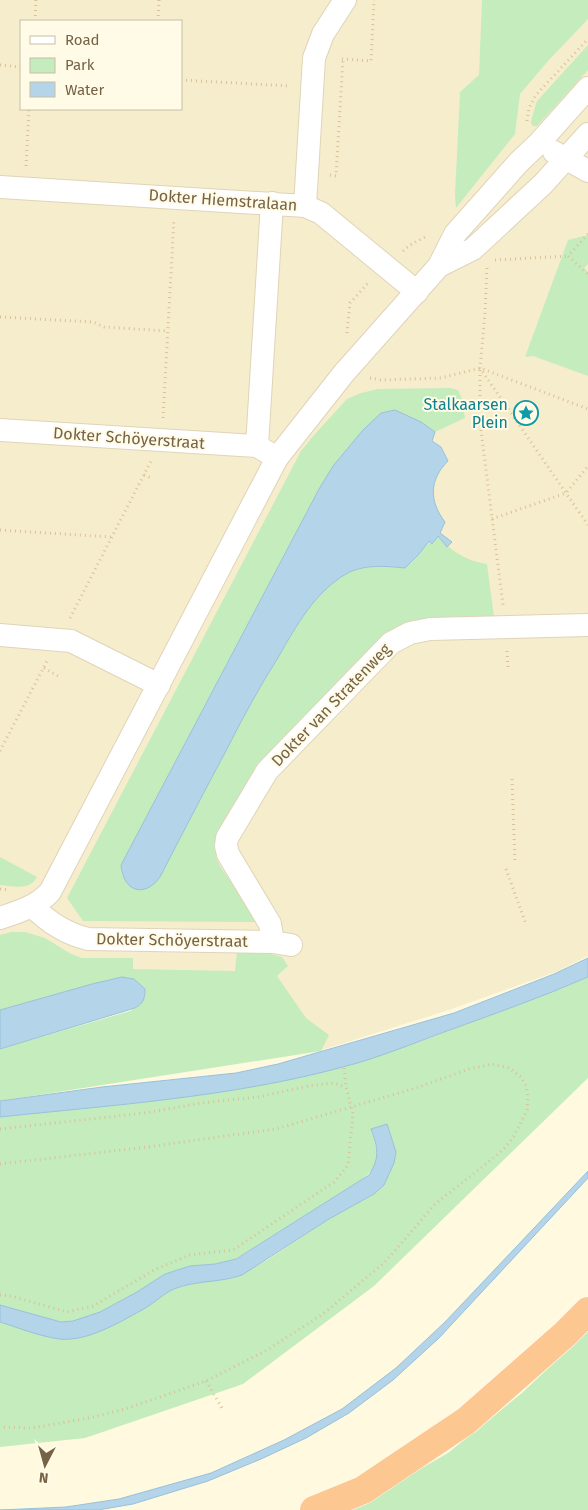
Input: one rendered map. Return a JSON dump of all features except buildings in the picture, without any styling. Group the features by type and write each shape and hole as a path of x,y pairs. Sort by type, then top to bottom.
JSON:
{"highway":[{"path":"314,1510 363,1490 466,1421 565,1334 588,1311"}],"street":[{"path":"305,206 314,58 338,3"},
{"path":"0,918 32,906 50,892 277,458 344,373 439,266 456,234 588,88"},
{"path":"439,266 473,249 543,184 588,134"},
{"path":"538,144 588,171"},
{"name":"Dokter Hiemstralaan","path":"0,186 305,206 321,214 417,292"},
{"path":"257,446 272,204"},
{"name":"Dokter Schöyerstraat","path":"0,430 257,446 277,458"},
{"name":"Dokter van Stratenweg","path":"282,943 232,863 226,846 227,838 267,771 391,643 410,633 430,629 588,625"},
{"path":"0,635 71,640 159,686"},
{"name":"Dokter Schöyerstraat","path":"32,906 41,915 76,936 88,939 282,943"}],"path":[{"path":"35,20 36,0"},
{"path":"158,20 159,0"},
{"path":"314,58 371,61 374,0"},
{"path":"538,144 529,135 528,129 528,115 532,101 588,39"},
{"path":"307,174 336,176 343,59"},
{"path":"0,65 20,66"},
{"path":"182,80 312,87"},
{"path":"26,166 29,110"},
{"path":"0,751 162,440 176,197"},
{"path":"456,234 446,225 410,245 400,255 384,265 350,303 344,373 381,380 441,378 480,368 588,409"},
{"path":"568,256 588,234"},
{"path":"508,668 506,627 480,422 480,368 487,260 568,256 588,274"},
{"path":"0,317 93,322 104,327 168,331"},
{"path":"480,368 588,525"},
{"path":"492,519 566,492 588,466"},
{"path":"144,475 151,478"},
{"path":"0,530 112,537"},
{"path":"44,668 58,676"},
{"path":"512,779 515,864"},
{"path":"506,869 526,924"},
{"path":"0,1164 276,1130 416,1088 470,1069 492,1064 509,1068 521,1078 526,1086 528,1096 527,1110 514,1136 504,1149 435,1204 385,1262 323,1314 267,1350 206,1381 125,1409 89,1418 32,1428 0,1428"},
{"path":"0,1295 11,1296 67,1312 93,1306 156,1269 190,1256 233,1250 334,1182 348,1165 353,1114 346,1087 344,1067"},
{"path":"0,1128 258,1097 308,1086 334,1083 346,1087"},
{"path":"206,1381 222,1408"}],"shaded area":[{"path":"0,0 588,0 588,956 558,971 449,1010 322,1050 272,976 0,1001"}],"green space":[{"path":"482,0 588,0 588,19 520,94 515,134 456,208 460,92 479,75"},
{"path":"588,45 588,70 537,126 533,126 531,123 537,101"},
{"path":"588,235 588,264 584,268 588,272 588,376 533,356 525,357 568,240"},
{"path":"450,388 458,390 461,396 465,418 435,432 421,422 381,413 340,459 319,489 121,865 122,876 160,877 239,725 292,633 307,610 335,581 346,574 367,567 405,568 430,540 433,544 438,536 460,554 487,564 494,617 396,630 216,849 216,857 220,866 258,922 83,921 67,898 301,451 347,399 361,393 378,389"},
{"path":"0,857 37,877 26,886 0,885"},
{"path":"11,932 25,932 45,938 71,954 82,958 133,958 133,969 235,971 237,952 268,953 282,957 288,966 277,976 306,1018 329,1035 321,1051 0,1101 0,1049 130,1011 142,1003 145,993 145,989 127,977 122,977 0,1010 0,935"},
{"path":"588,977 588,1078 374,1286 243,1384 85,1438 0,1447 0,1322 61,1339 143,1309 172,1290 199,1282 234,1278 267,1260 329,1219 374,1194 384,1185 394,1163 396,1152 387,1124 371,1129 376,1148 376,1162 369,1173 354,1185 235,1259 215,1264 190,1266 165,1274 100,1312 73,1321 61,1322 0,1305 0,1117 133,1103 231,1090 344,1067 429,1038"},
{"path":"588,1330 588,1510 348,1510 448,1453 522,1393"}],"water":[{"path":"395,410 421,422 435,432 432,441 441,447 448,461 437,476 433,491 436,506 445,522 440,533 452,542 447,547 438,536 432,544 429,541 405,568 375,566 360,569 346,574 325,590 292,633 252,702 160,877 147,888 135,889 126,881 121,865 319,489 333,466 363,430 381,413"},
{"path":"588,958 588,977 396,1050 343,1067 259,1086 216,1093 0,1117 0,1101 102,1087 236,1073 278,1064 454,1013 554,974"},
{"path":"122,977 134,979 145,989 143,1000 135,1008 0,1049 0,1010"},
{"path":"387,1124 396,1152 394,1163 384,1185 374,1194 329,1219 242,1275 174,1289 146,1308 123,1320 80,1338 52,1338 0,1322 0,1305 61,1322 73,1321 100,1312 165,1274 190,1266 215,1264 236,1259 369,1175 373,1169 377,1153 371,1129"},
{"path":"588,1171 588,1178 439,1338 393,1380 349,1413 306,1438 208,1481 133,1504 98,1510 0,1510 66,1507 119,1499 211,1473 284,1440 342,1409 396,1368 445,1322"}],"place":[{"name":"Stalkaarsen Plein","path":"526,413"}]}
